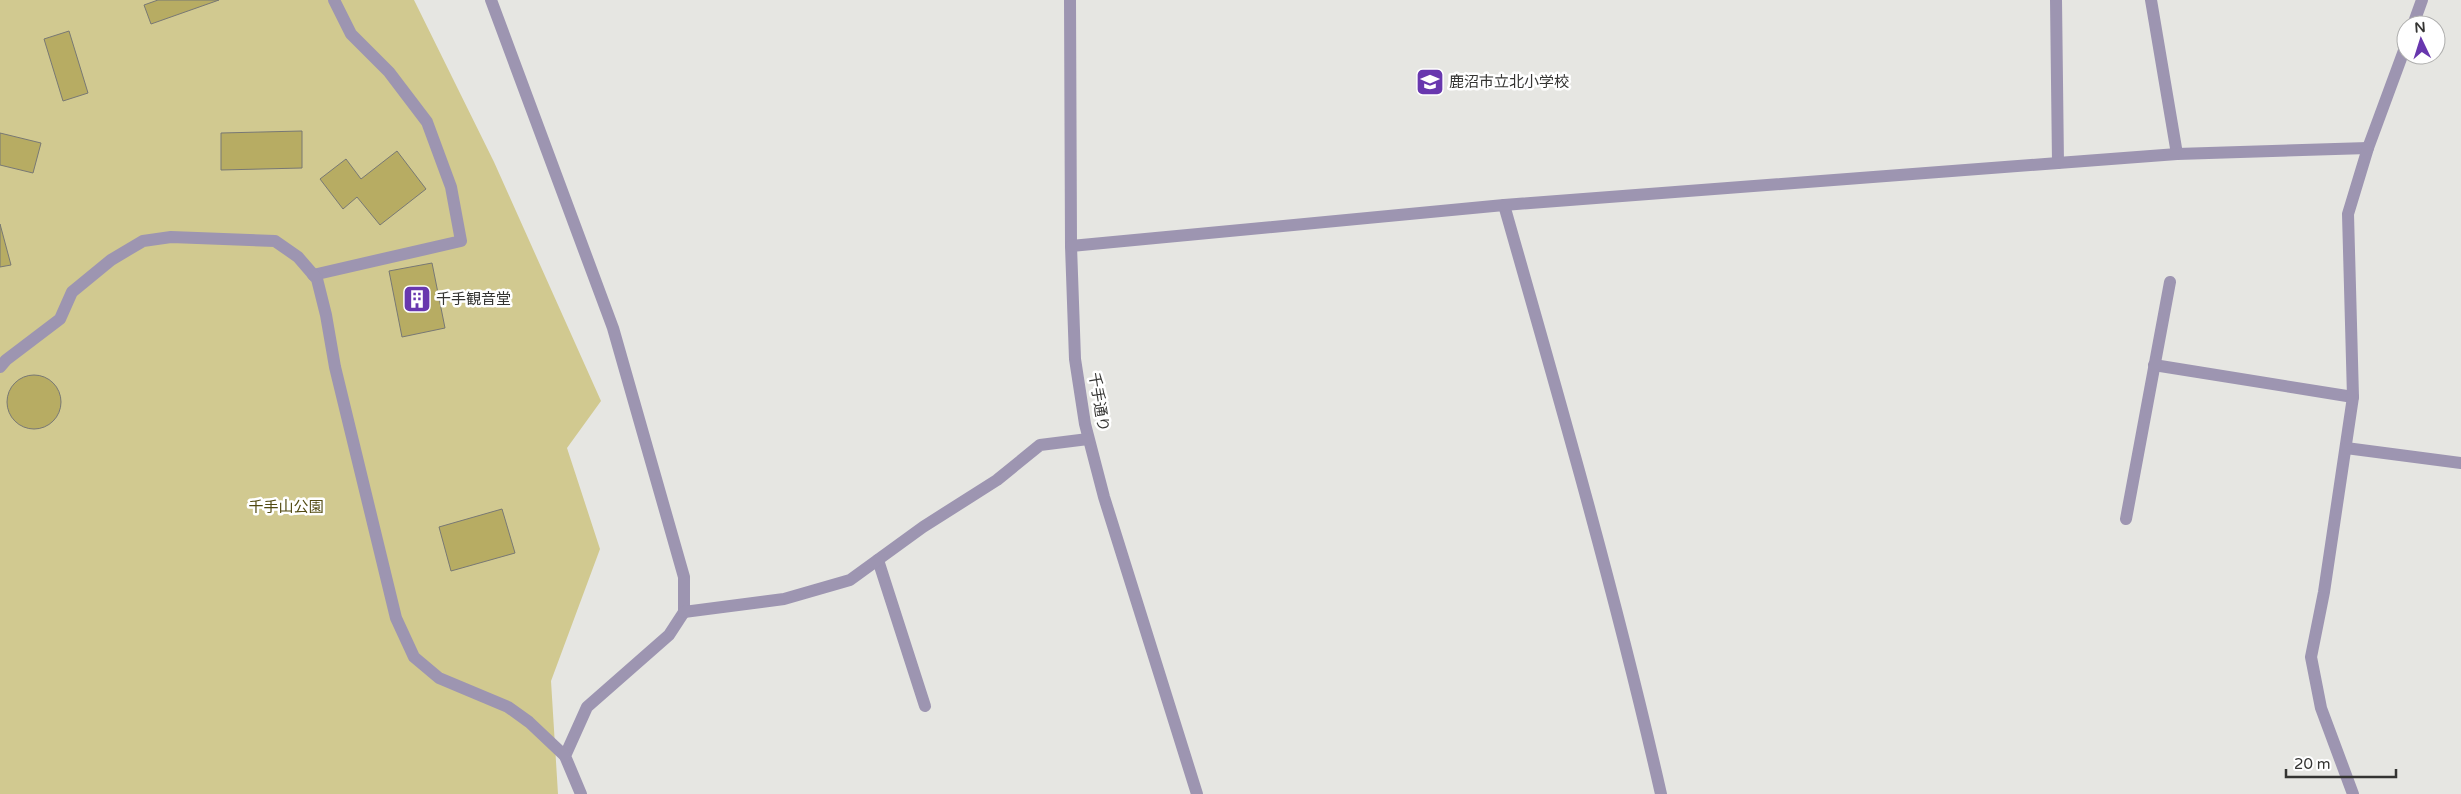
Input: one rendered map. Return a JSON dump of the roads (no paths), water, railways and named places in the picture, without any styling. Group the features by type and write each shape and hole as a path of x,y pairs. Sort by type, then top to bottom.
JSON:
{"street":[{"path":"313,275 461,240 451,186 427,122 389,72 351,34 334,0"},
{"path":"491,0 613,328 684,577 684,612 669,634 587,707 565,756"},
{"name":"千手通り","path":"1070,0 1071,246 1076,358 1088,439 1104,497 1197,794"},
{"path":"2056,0 2058,163"},
{"path":"2151,0 2177,154"},
{"path":"2417,15 2422,0"},
{"path":"2353,794 2320,708 2311,657 2324,592 2353,397 2348,214 2368,148 2399,65"},
{"path":"1071,246 1504,205 2177,154 2368,148"},
{"path":"1504,205 1574,448 1632,666 1662,794"},
{"path":"0,368 6,360 60,319 72,292 111,260 144,241 172,237 275,241 298,257 317,280 326,315 335,367 396,618 414,657 439,678 508,707 528,722 565,756 581,794"},
{"path":"2126,518 2170,282"},
{"path":"2154,365 2353,397"},
{"path":"684,612 784,599 850,580 923,527 997,480 1040,445 1088,439"},
{"path":"2346,448 2461,463"},
{"path":"878,560 925,706"}],"place":[{"name":"鹿沼市立北小学校","path":"1430,82"},
{"name":"千手観音堂","path":"417,299"}],"park label":[{"name":"千手山公園","path":"286,507"}]}
